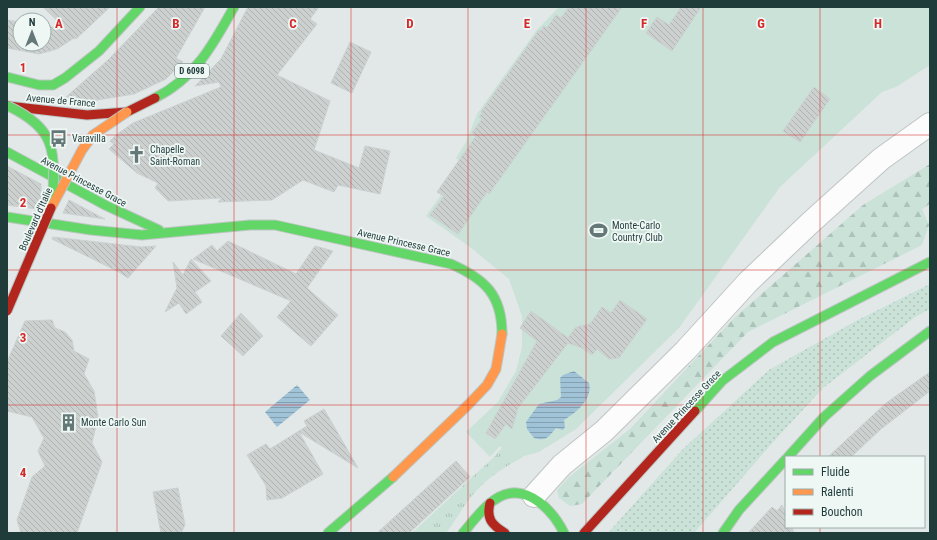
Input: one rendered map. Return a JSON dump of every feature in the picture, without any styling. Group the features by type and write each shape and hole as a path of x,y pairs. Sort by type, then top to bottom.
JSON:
{"main road":[{"path":"7,77 39,85 53,84 65,78 99,51 140,7"},
{"name":"Avenue de France","path":"8,106 87,115 127,112 173,89 193,70 212,45 234,7"},
{"path":"8,106 26,113 41,125 48,136 53,161 53,204"},
{"name":"Boulevard d'Italie","path":"7,311 53,204 82,150 94,135 127,112"},
{"name":"Avenue Princesse Grace","path":"7,152 105,205 164,233 250,225 275,225 451,264 469,270 481,279 497,302 503,328 501,345 491,379 402,469 328,533"},
{"path":"7,217 91,230 142,235 164,233"},
{"name":"Avenue Princesse Grace","path":"584,533 722,381 768,346 835,309 930,262"},
{"path":"789,456 824,418 870,376 930,331"},
{"path":"723,533 739,510 785,460"},
{"path":"463,533 495,498 510,492 525,493 534,496 559,521 564,533"},
{"path":"490,503 488,509 488,520 491,525 505,533"},
{"path":"580,522 594,519 605,511"},
{"path":"552,513 566,520"}],"street":[{"path":"534,496 562,465 604,432 685,351 748,282 810,223 881,159 930,124"}],"green space":[{"name":"Monte-Carlo Country Club","path":"559,7 930,7 930,65 896,87 882,92 780,187 679,328 576,429 539,452 517,458 500,446 490,457 466,432 498,402 516,371 522,347 522,316 509,279 470,247 426,216 463,164 456,158 466,142 477,114 536,31"},
{"path":"930,164 930,204 922,209 929,225 922,245 748,332 582,504 570,506 559,498 557,490 569,477 630,429 733,319 863,205"},
{"path":"930,284 930,309 915,317 823,388 774,441 694,533 608,533 683,449 769,370 854,322"},
{"path":"506,443 523,457 488,479 468,501 446,533 412,533 494,457"}],"water":[{"path":"574,371 589,383 590,389 586,400 574,414 564,420 565,427 563,430 556,428 545,439 534,438 527,429 526,422 539,404 557,400 561,397 560,378 563,375"},
{"path":"297,385 310,400 277,427 265,412"}],"building":[{"path":"43,7 110,7 76,39 74,38 57,49 52,50 52,27 66,29 52,16 52,12 48,12"},
{"path":"159,7 205,7 176,58 183,62 166,79 134,94 91,101 66,97 108,60"},
{"path":"248,7 319,7 310,19 317,24 277,75 330,101 314,150 359,168 365,146 390,151 380,194 338,185 334,192 303,180 272,200 218,202 222,198 168,201 155,188 158,183 137,173 109,149 114,144 110,141 133,123 221,87 219,82 195,86 221,59"},
{"path":"569,7 622,7 489,194 487,192 458,234 430,215 444,196 437,192 476,136 472,133 482,119 479,117 482,113 481,112 539,30 541,31 544,26 547,28 556,15 561,18"},
{"path":"681,7 701,7 672,51 646,33 657,17 669,25"},
{"path":"7,20 12,21 12,49 7,48"},
{"path":"350,42 371,52 352,93 331,83"},
{"path":"28,52 46,52 39,54"},
{"path":"814,87 830,99 800,142 783,131"},
{"path":"7,166 41,184 41,201 37,209 7,205"},
{"path":"69,200 99,216 105,219 63,213"},
{"path":"53,237 141,247 156,246 128,278 119,272 52,239"},
{"path":"228,241 296,274 315,246 333,251 307,288 338,315 311,346 277,317 291,301 193,259 212,245 217,251"},
{"path":"191,259 211,281 195,292 202,302 186,314 179,303 165,312 177,288 173,262 183,275"},
{"path":"620,300 647,319 619,358 609,359 597,349 592,355 582,348 568,343 518,408 512,429 506,424 495,439 486,433 537,341 520,328 531,311 568,338 576,327 590,324 602,307 611,313"},
{"path":"241,313 263,336 243,356 221,336"},
{"name":"Monte Carlo Sun","path":"52,320 55,328 65,332 72,340 74,351 89,359 84,374 94,391 98,417 92,443 102,462 77,533 21,533 17,520 32,477 45,466 38,451 44,438 32,417 7,411 7,362 25,321"},
{"path":"930,372 930,391 881,429 852,456 829,456 886,403"},
{"path":"324,409 358,468 299,432 323,474 282,498 267,500 266,486 247,455 266,444 270,449 307,426 304,421"},
{"path":"456,461 470,477 409,533 377,533"},
{"path":"178,488 185,525 181,533 161,533 153,492"},
{"path":"782,505 785,512 785,528 792,528 794,533 748,533 772,507 777,511"}],"traffic: fast":[{"path":"7,77 39,85 53,85 65,78 99,51 140,7"},
{"path":"155,98 181,81 202,59 234,7"},
{"path":"8,106 36,124 44,133 50,144 53,168 53,201"},
{"path":"7,152 105,205 159,230"},
{"path":"7,217 91,230 142,235 250,225 275,225 451,264 482,282 489,290 499,309 502,334"},
{"path":"695,411 722,381 773,342 930,262"},
{"path":"789,456 824,417 870,376 930,331"},
{"path":"723,533 739,510 785,460"},
{"path":"328,533 393,477"},
{"path":"463,533 479,514 496,499 506,494 516,493 527,495 543,505 553,516 564,533"}],"traffic: slow":[{"path":"51,208 82,150 93,135 127,112"},
{"path":"393,477 487,385 496,369 502,334"}],"traffic: jam":[{"path":"8,106 87,115 127,112 155,98"},
{"path":"7,311 51,208"},
{"path":"584,533 695,411"},
{"path":"490,503 489,513 491,521 505,533"}],"place":[{"name":"Varavilla","path":"59,138"},
{"name":"Chapelle Saint-Roman","path":"137,155"},
{"name":"Monte-Carlo Country Club","path":"599,231"},
{"name":"Monte Carlo Sun","path":"68,422"}]}
